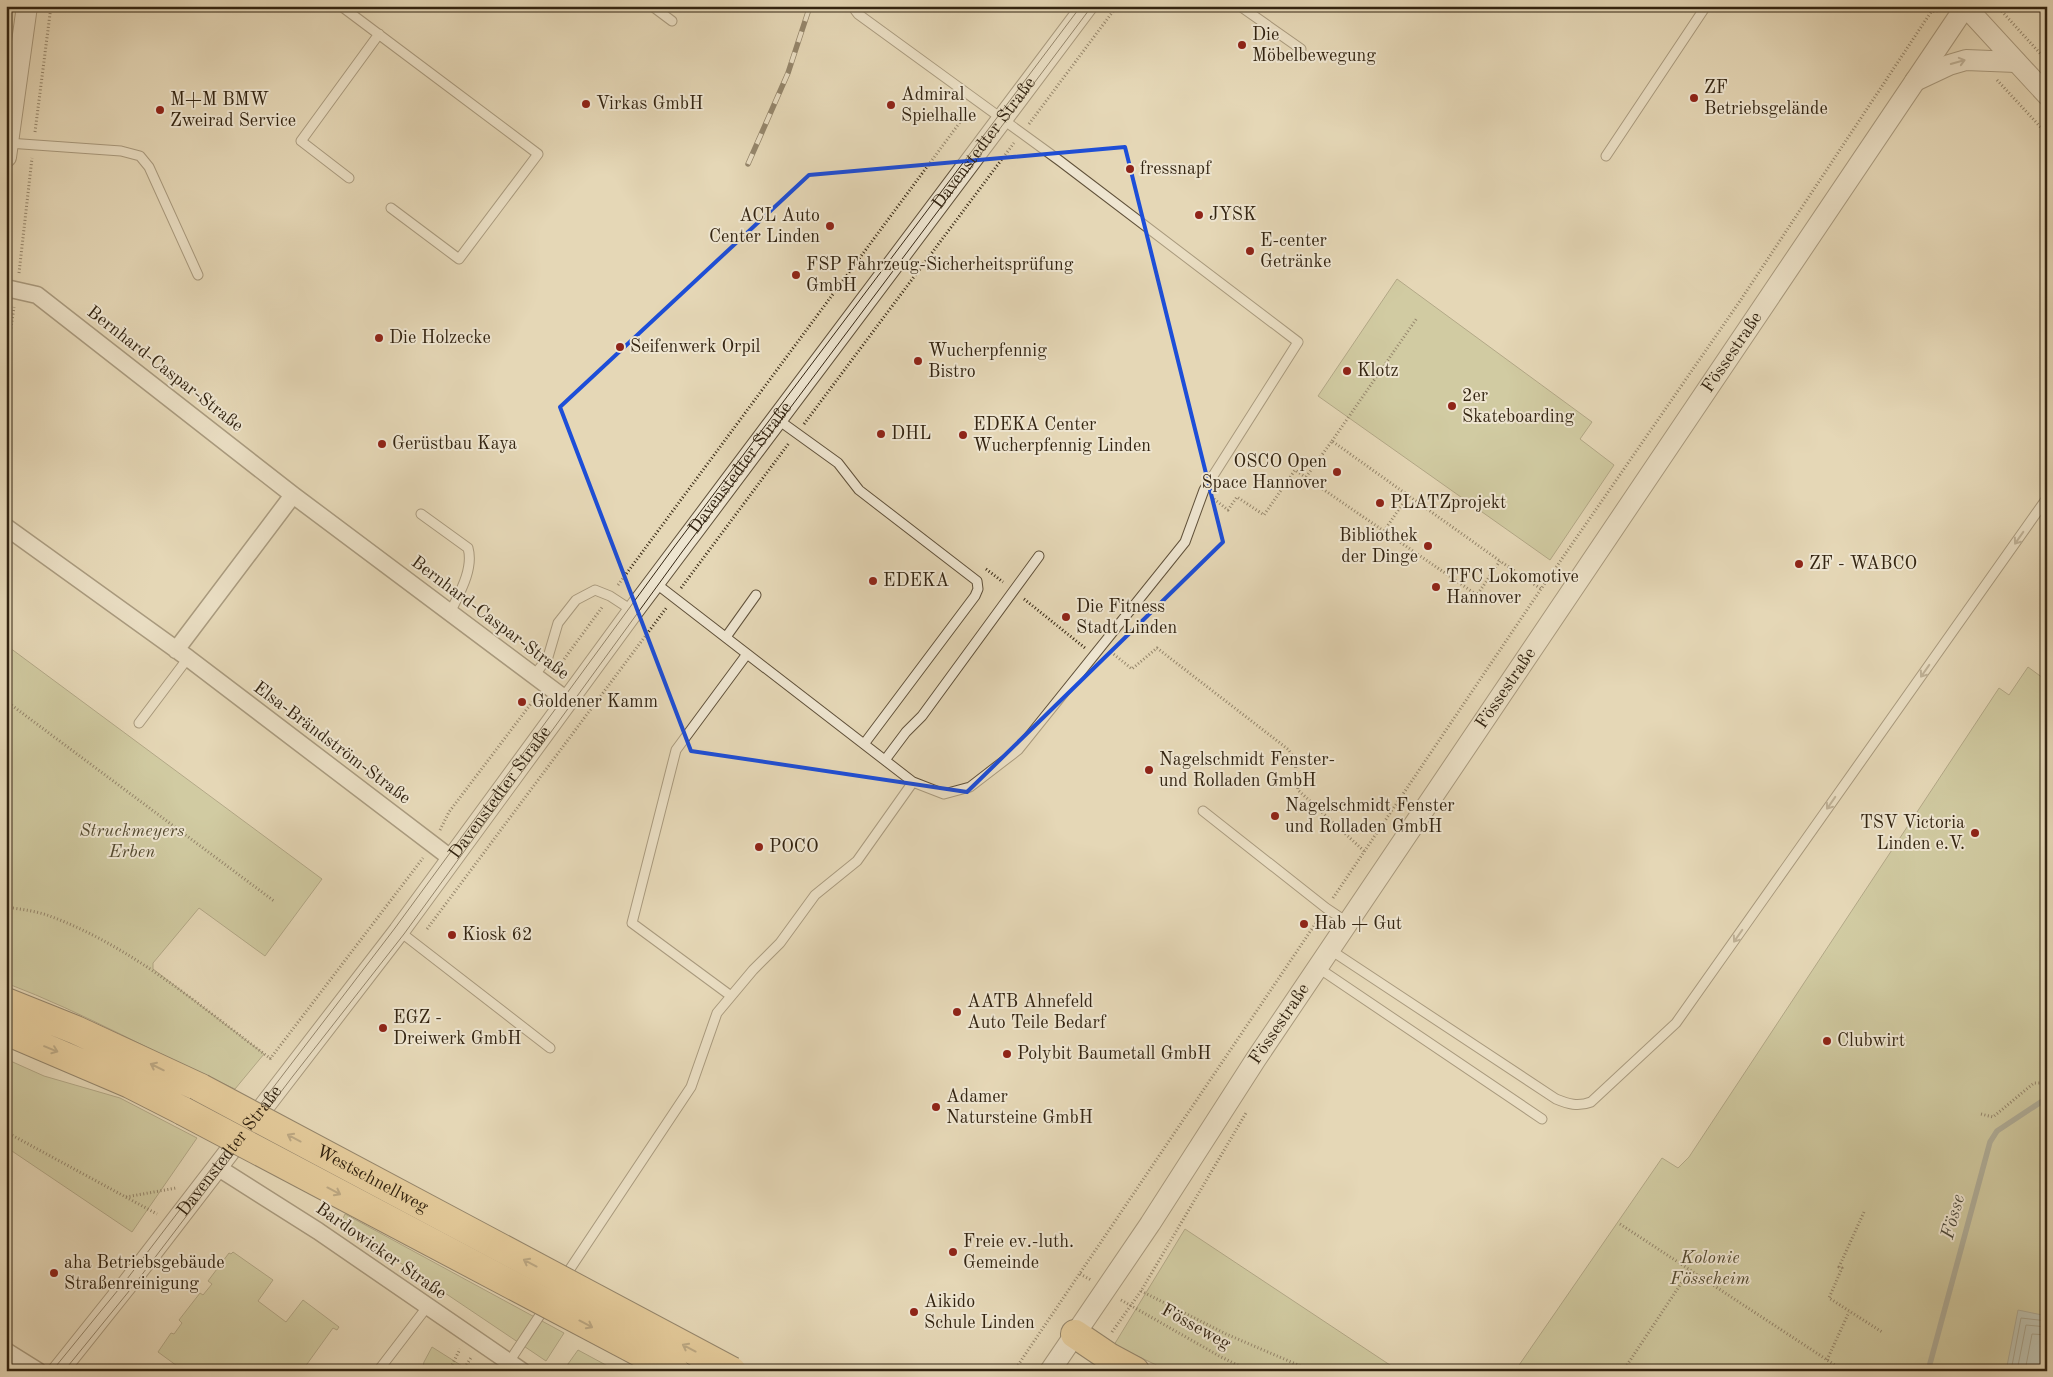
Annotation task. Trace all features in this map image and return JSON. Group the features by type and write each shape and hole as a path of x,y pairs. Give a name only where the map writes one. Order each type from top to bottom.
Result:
{"highway":[{"name":"Westschnellweg","path":"6,1002 76,1030 201,1088 732,1371"},
{"name":"Westschnellweg","path":"6,1031 130,1084 183,1110 675,1371"},
{"path":"1075,1334 1135,1371"}],"street":[{"path":"7,150 27,6"},
{"name":"Davenstedter Straße","path":"58,1371 174,1224 399,931 654,582 1086,6"},
{"path":"1965,6 2047,95"},
{"name":"Fössestraße","path":"1050,1371 1150,1224 1256,1058 1347,922 1965,6"},
{"path":"1914,82 1949,65 1966,60 2016,62"},
{"name":"Bernhard-Caspar-Straße","path":"12,288 37,295 293,495 568,701"},
{"path":"182,654 293,495"},
{"name":"Elsa-Brändström-Straße","path":"6,527 182,654 452,859"},
{"name":"Bardowicker Straße","path":"217,1167 318,1231 467,1335 515,1366"},
{"path":"6,1351 38,1371"}],"lane":[{"path":"341,6 538,154 459,259 391,208"},
{"path":"652,6 672,21"},
{"path":"654,582 913,782 944,794 970,787 1018,750 1185,542 1204,490 1298,342 858,14 852,6"},
{"path":"1240,6 1301,49"},
{"path":"1606,156 1706,6"},
{"path":"350,178 300,141 379,34"},
{"path":"7,150 34,145 121,151 140,156 149,167 198,275"},
{"path":"777,419 838,463 859,490 977,581 978,589 975,596 864,744"},
{"path":"1329,949 1556,1098 1570,1104 1583,1105 1591,1102 1676,1023 2047,498"},
{"path":"421,514 468,548 470,556 461,590 450,613"},
{"path":"885,760 906,732 922,716 1039,556"},
{"path":"540,680 558,623 576,600 595,590 610,596 632,612"},
{"path":"726,637 756,595"},
{"path":"139,723 182,654"},
{"path":"731,996 632,923 676,750 698,724 747,654"},
{"path":"515,1366 556,1291 691,1087 717,1013 780,943 815,895 857,861 913,782"},
{"path":"1204,810 1326,908 1347,922"},
{"path":"399,931 550,1048"},
{"path":"1317,967 1542,1119"},
{"path":"378,1371 427,1306"}],"path":[{"path":"6,363 12,288 34,145 51,6"},
{"path":"416,943 1117,6"},
{"path":"1014,1371 1541,589 1740,301 1931,12 1926,6"},
{"path":"1997,6 2047,60"},
{"path":"1990,78 1997,80 2047,134"},
{"path":"270,1059 432,844 450,812 540,680 610,596 976,101"},
{"path":"1306,477 1417,318"},
{"path":"1332,441 1541,589"},
{"path":"1228,510 1237,497 1264,515 1295,470 1477,595 1500,561"},
{"path":"1384,531 1408,496"},
{"path":"1102,645 1132,668 1157,648 1289,750 1294,761 1298,790 1364,851"},
{"path":"6,701 274,900"},
{"path":"6,907 46,915 88,932 153,969 289,1073"},
{"path":"1981,1114 1993,1117 2034,1083 2041,1082 2047,1085"},
{"path":"1100,1351 1141,1291 1248,1110"},
{"path":"6,1132 174,1224"},
{"path":"125,1197 205,1183"},
{"path":"1864,1212 1839,1267 1842,1268 1829,1298 1882,1332"},
{"path":"1620,1224 1844,1371"},
{"path":"1623,1371 1690,1270"},
{"path":"1141,1291 1226,1334 1312,1371"},
{"name":"Fösseweg","path":"1130,1306 1250,1371"},
{"path":"1827,1360 1849,1312"},
{"path":"449,1371 467,1335"}],"highlighted area":[{"path":"1125,147 1223,542 967,792 691,751 560,407 809,175"}],"green space":[{"name":"2er Skateboarding","path":"1397,279 1592,422 1580,439 1614,465 1550,560 1318,396"},
{"name":"Struckmeyers Erben","path":"6,645 322,879 265,956 199,908 153,963 153,969 264,1054 235,1089 64,1007 6,983"},
{"name":"Kolonie Fösseheim","path":"2028,667 2047,681 2047,1371 1515,1371 1662,1158 1678,1168 1689,1157 1999,688 2009,695"},
{"path":"6,1059 44,1076 120,1098 197,1138 132,1232 6,1147"},
{"path":"345,1214 564,1333 546,1361 341,1223"},
{"path":"1185,1229 1399,1371 1169,1371 1114,1345"},
{"path":"233,1252 273,1280 258,1301 286,1322 303,1300 339,1327 337,1330 333,1328 302,1371 184,1371 158,1352 171,1333 174,1334 182,1323 179,1320 200,1293 203,1295 212,1284 208,1281 229,1253"},
{"path":"432,1347 470,1371 422,1371 424,1362"},
{"path":"578,1350 617,1371 567,1371 568,1364"}],"water":[{"path":"2018,1310 2047,1316 2047,1371 2006,1371"}],"waterway":[{"name":"Fösse","path":"1928,1371 1990,1142 1997,1131 2047,1098"}],"tram line":[{"path":"52,1371 127,1279 395,928 674,547 1081,6"},
{"path":"64,1371 134,1285 404,934 682,552 1092,6"}],"railway":[{"path":"748,164 788,73 810,6"}],"place":[{"name":"Die Möbelbewegung","path":"1242,45"},
{"name":"ZF Betriebsgelände","path":"1694,98"},
{"name":"Virkas GmbH","path":"586,104"},
{"name":"Admiral Spielhalle","path":"891,105"},
{"name":"M+M BMW Zweirad Service","path":"160,110"},
{"name":"fressnapf","path":"1130,169"},
{"name":"JYSK","path":"1199,215"},
{"name":"ACL Auto Center Linden","path":"830,226"},
{"name":"E-center Getränke","path":"1250,251"},
{"name":"FSP Fahrzeug-Sicherheitsprüfung GmbH","path":"796,275"},
{"name":"Die Holzecke","path":"379,338"},
{"name":"Seifenwerk Orpil","path":"620,347"},
{"name":"Wucherpfennig Bistro","path":"918,361"},
{"name":"Klotz","path":"1347,371"},
{"name":"2er Skateboarding","path":"1452,406"},
{"name":"DHL","path":"881,434"},
{"name":"EDEKA Center Wucherpfennig Linden","path":"963,435"},
{"name":"Gerüstbau Kaya","path":"382,444"},
{"name":"OSCO Open Space Hannover","path":"1337,472"},
{"name":"PLATZprojekt","path":"1380,503"},
{"name":"Bibliothek der Dinge","path":"1428,546"},
{"name":"ZF - WABCO","path":"1799,564"},
{"name":"EDEKA","path":"873,581"},
{"name":"TFC Lokomotive Hannover","path":"1436,587"},
{"name":"Die Fitness Stadt Linden","path":"1066,617"},
{"name":"Goldener Kamm","path":"522,702"},
{"name":"Nagelschmidt Fenster- und Rolladen GmbH","path":"1149,770"},
{"name":"Nagelschmidt Fenster und Rolladen GmbH","path":"1275,816"},
{"name":"TSV Victoria Linden e.V.","path":"1975,833"},
{"name":"POCO","path":"759,847"},
{"name":"Hab + Gut","path":"1304,924"},
{"name":"Kiosk 62","path":"452,935"},
{"name":"AATB Ahnefeld Auto Teile Bedarf","path":"957,1012"},
{"name":"EGZ - Dreiwerk GmbH","path":"383,1028"},
{"name":"Clubwirt","path":"1827,1041"},
{"name":"Polybit Baumetall GmbH","path":"1007,1054"},
{"name":"Adamer Natursteine GmbH","path":"936,1107"},
{"name":"Freie ev.-luth. Gemeinde","path":"953,1252"},
{"name":"aha Betriebsgebäude Straßenreinigung","path":"54,1273"},
{"name":"Aikido Schule Linden","path":"914,1312"}]}
